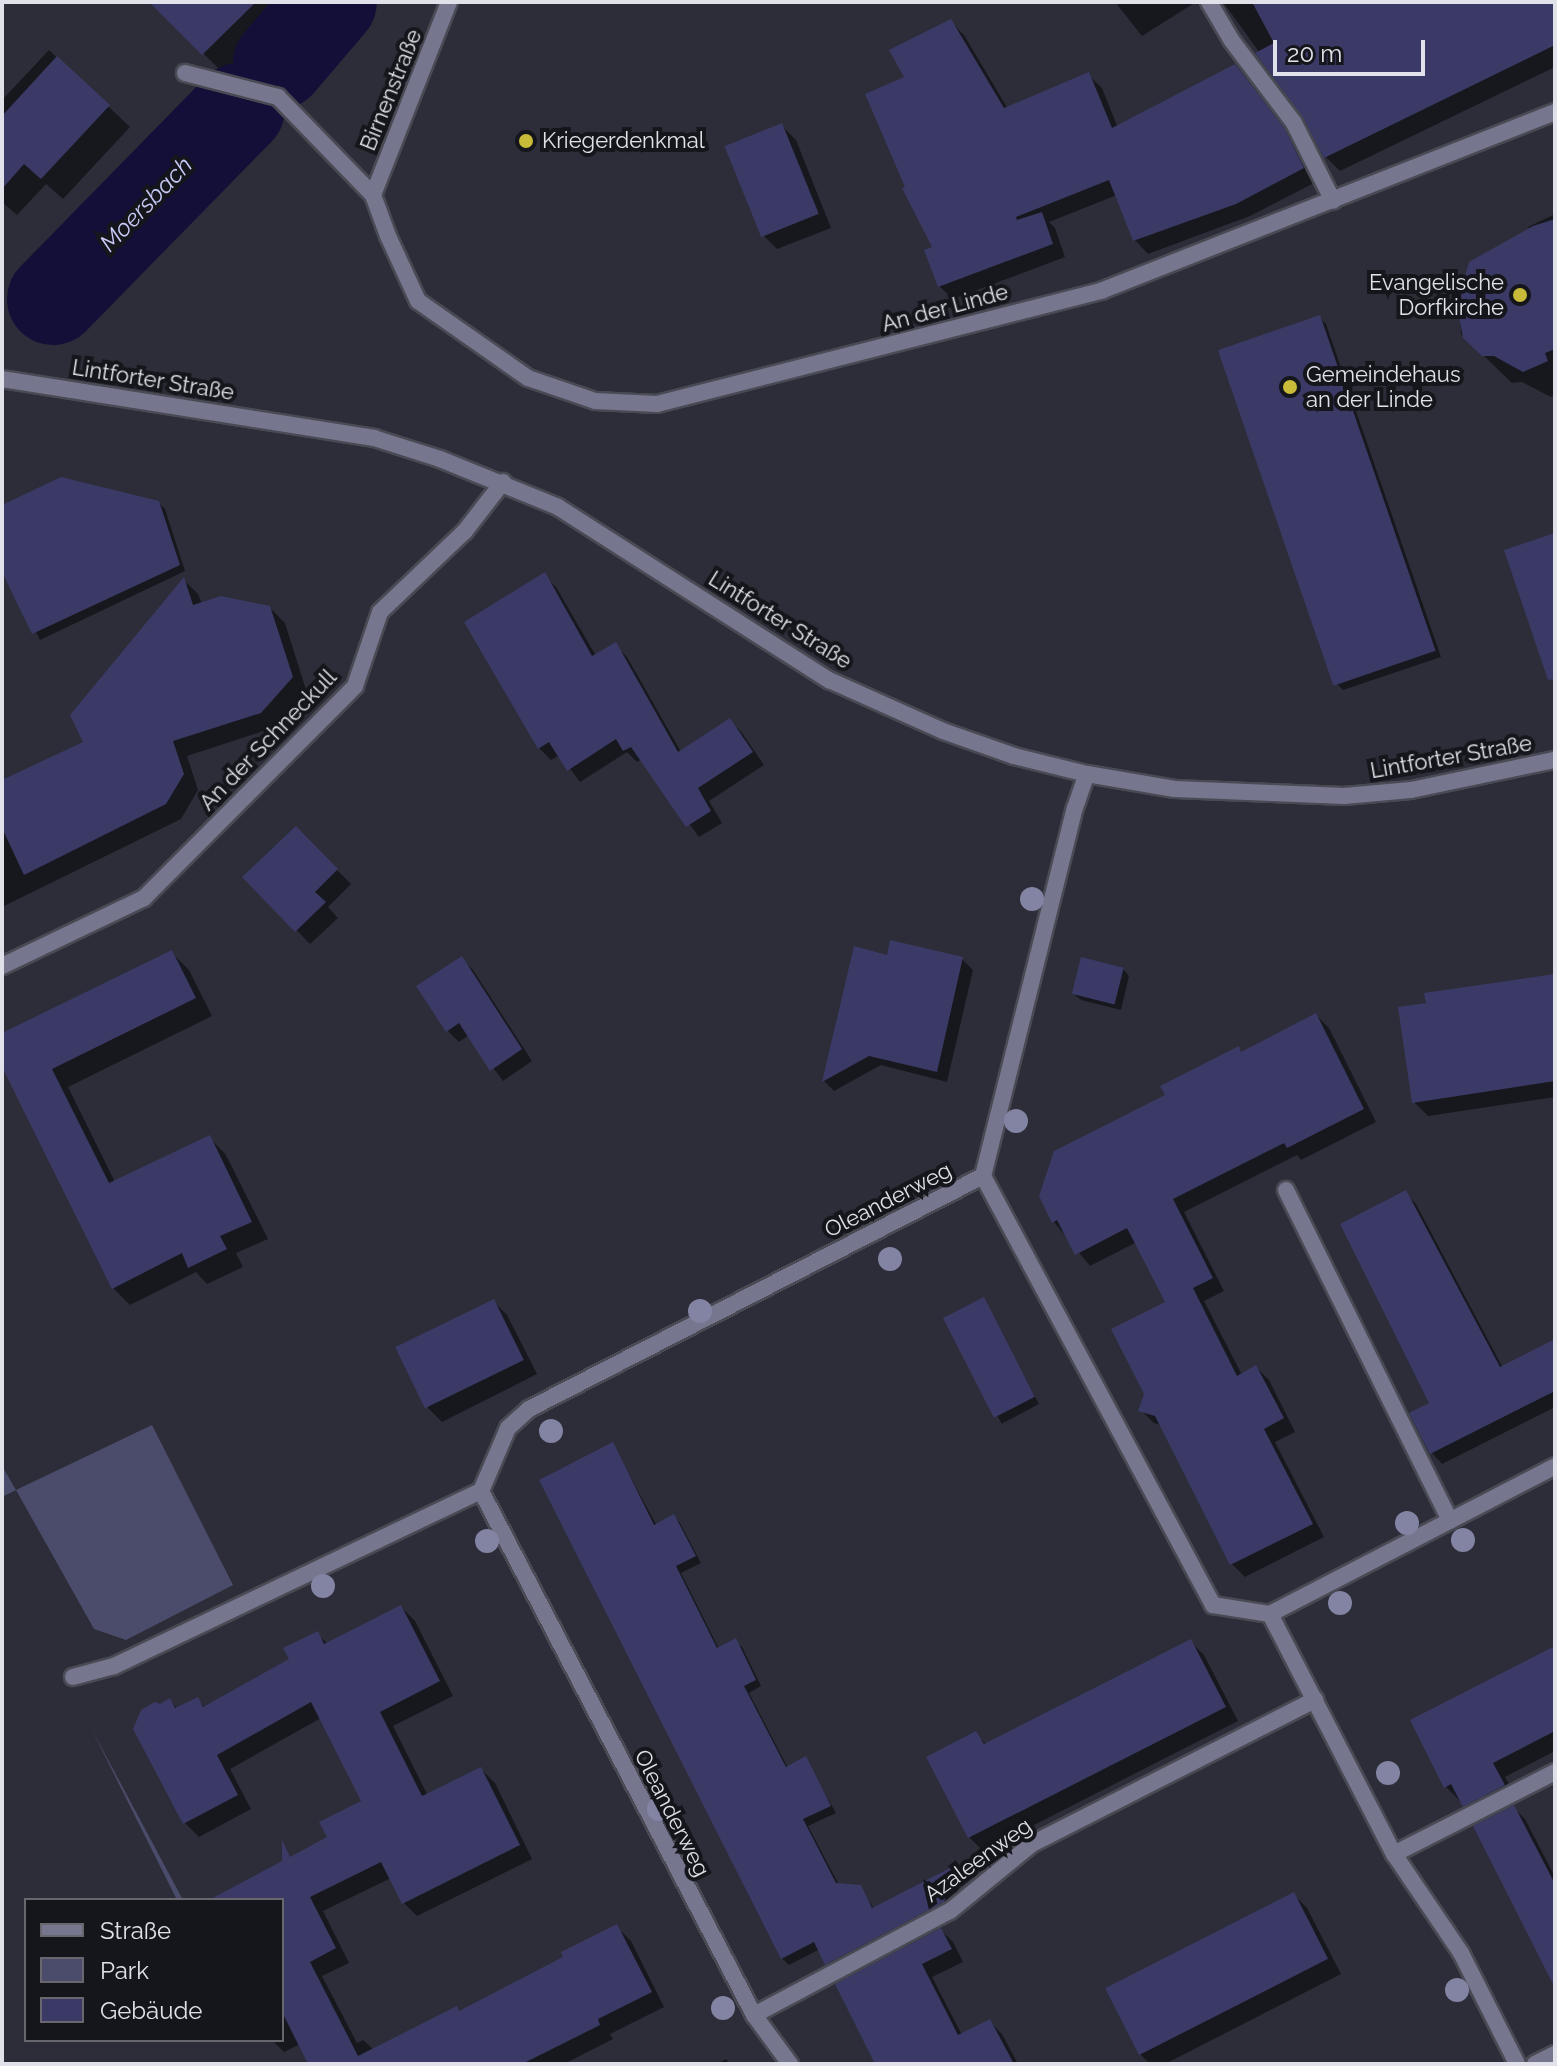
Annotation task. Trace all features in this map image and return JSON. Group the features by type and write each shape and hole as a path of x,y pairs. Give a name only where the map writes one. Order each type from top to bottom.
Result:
{"street":[{"name":"Birnenstraße","path":"373,195 449,2"},
{"path":"1209,2 1232,41 1294,123 1333,201"},
{"name":"Birnenstraße","path":"185,73 278,97 373,195 388,236"},
{"name":"An der Linde","path":"388,236 418,301 528,378 595,401 657,404 1103,290 1555,112"},
{"name":"Lintforter Straße","path":"2,379 374,438 503,482 558,507 829,680 943,731 1014,756 1087,774 1175,789 1344,796 1411,790 1555,760"},
{"name":"An der Schneckull","path":"2,966 144,898 355,686 380,612 465,531 503,482"},
{"name":"Oleanderweg","path":"790,2064 754,2015 481,1491 508,1428 529,1409 983,1176 1075,808 1087,774"},
{"path":"983,1176 1213,1605 1270,1614 1555,1466"},
{"path":"1286,1190 1450,1520"},
{"path":"73,1677 114,1666 481,1491"},
{"path":"1270,1614 1394,1854 1461,1953 1517,2064"},
{"name":"Azaleenweg","path":"754,2015 950,1911 1032,1844 1315,1700"},
{"path":"1394,1854 1555,1772"},
{"path":"1535,2064 1555,2054"}],"green space":[{"path":"152,1425 233,1585 126,1640 94,1629 16,1490"},
{"path":"2,1466 16,1490 2,1497"},
{"path":"91,1728 182,1898 176,1898"}],"building":[{"path":"149,2 256,2 202,55"},
{"path":"1252,2 1555,2 1555,45 1324,158 1303,117 1255,53 1274,43"},
{"path":"951,19 1004,108 1089,72 1112,128 1235,64 1285,129 1304,168 1236,204 1133,241 1109,180 1016,217 1017,220 1042,212 1053,244 938,287 924,250 932,247 902,188 905,187 865,94 904,77 889,50"},
{"path":"57,56 110,105 41,179 24,164 2,189 2,116"},
{"path":"782,123 819,214 761,237 725,146"},
{"name":"Evangelische Dorfkirche","path":"1555,219 1555,349 1545,353 1548,361 1523,372 1494,356 1482,356 1463,338 1457,305 1469,262 1533,226"},
{"path":"1320,315 1436,651 1333,686 1218,350"},
{"path":"61,477 159,501 180,565 32,634 2,572 2,505"},
{"path":"1555,533 1555,679 1548,680 1504,550"},
{"path":"545,572 592,656 616,642 678,752 730,718 753,752 698,788 711,811 686,827 631,747 623,751 616,739 567,771 549,742 538,749 464,622"},
{"path":"184,577 193,605 221,596 270,606 293,677 261,713 173,741 184,774 166,804 24,875 2,828 2,780 83,742 70,715"},
{"path":"296,826 338,869 315,892 326,902 295,932 242,877"},
{"path":"890,940 963,957 937,1072 869,1056 822,1082 854,946 887,955"},
{"path":"172,950 196,998 52,1069 109,1183 210,1135 252,1222 220,1236 227,1249 188,1268 182,1253 112,1289 2,1067 2,1033"},
{"path":"462,956 522,1049 490,1071 459,1023 446,1032 416,986"},
{"path":"1081,957 1124,968 1114,1005 1072,994"},
{"path":"1555,974 1555,1081 1412,1103 1398,1007 1426,1003 1424,993"},
{"path":"1316,1013 1364,1109 1287,1148 1284,1143 1173,1199 1213,1278 1193,1288 1237,1376 1256,1365 1284,1418 1264,1429 1313,1524 1230,1565 1155,1416 1138,1411 1144,1394 1111,1329 1165,1302 1127,1228 1075,1255 1057,1220 1052,1223 1039,1196 1054,1151 1165,1095 1160,1086 1239,1046 1241,1052"},
{"path":"1406,1190 1500,1367 1555,1339 1555,1391 1430,1454 1409,1413 1429,1403 1340,1224"},
{"path":"984,1297 1035,1397 994,1418 943,1318"},
{"path":"494,1299 524,1360 425,1408 395,1347"},
{"path":"613,1442 654,1525 674,1514 696,1556 676,1566 717,1648 736,1638 756,1680 744,1686 786,1767 806,1756 831,1806 803,1819 836,1883 861,1885 872,1908 958,1864 944,1902 825,1965 814,1942 781,1959 539,1480"},
{"path":"401,1605 440,1681 380,1712 422,1796 481,1767 520,1845 402,1904 381,1862 310,1897 336,1948 310,1962 358,2056 457,2006 459,2011 563,1957 561,1952 617,1924 652,1992 598,2019 600,2025 522,2064 308,2064 284,2016 284,1898 213,1898 282,1861 282,1840 290,1857 327,1837 319,1822 361,1801 311,1702 217,1755 238,1795 183,1824 133,1729 141,1710 155,1702 160,1704 170,1698 175,1708 198,1697 203,1707 289,1659 283,1648 318,1631 324,1644"},
{"path":"1191,1639 1226,1707 968,1838 926,1757 976,1731 984,1744"},
{"path":"1555,1646 1555,1731 1493,1763 1505,1785 1463,1807 1451,1784 1444,1788 1410,1720"},
{"path":"1514,1805 1555,1884 1555,1988 1473,1826"},
{"path":"1294,1892 1328,1959 1139,2055 1105,1988"},
{"path":"941,1928 952,1949 922,1964 958,2035 990,2019 1014,2064 875,2064 835,1984"}],"waterway":[{"name":"Moersbach","path":"279,63 331,2"},
{"name":"Moersbach","path":"53,299 239,109"}],"place":[{"name":"Kriegerdenkmal","path":"526,141"},
{"name":"Evangelische Dorfkirche","path":"1520,295"},
{"name":"Gemeindehaus an der Linde","path":"1290,387"}]}
